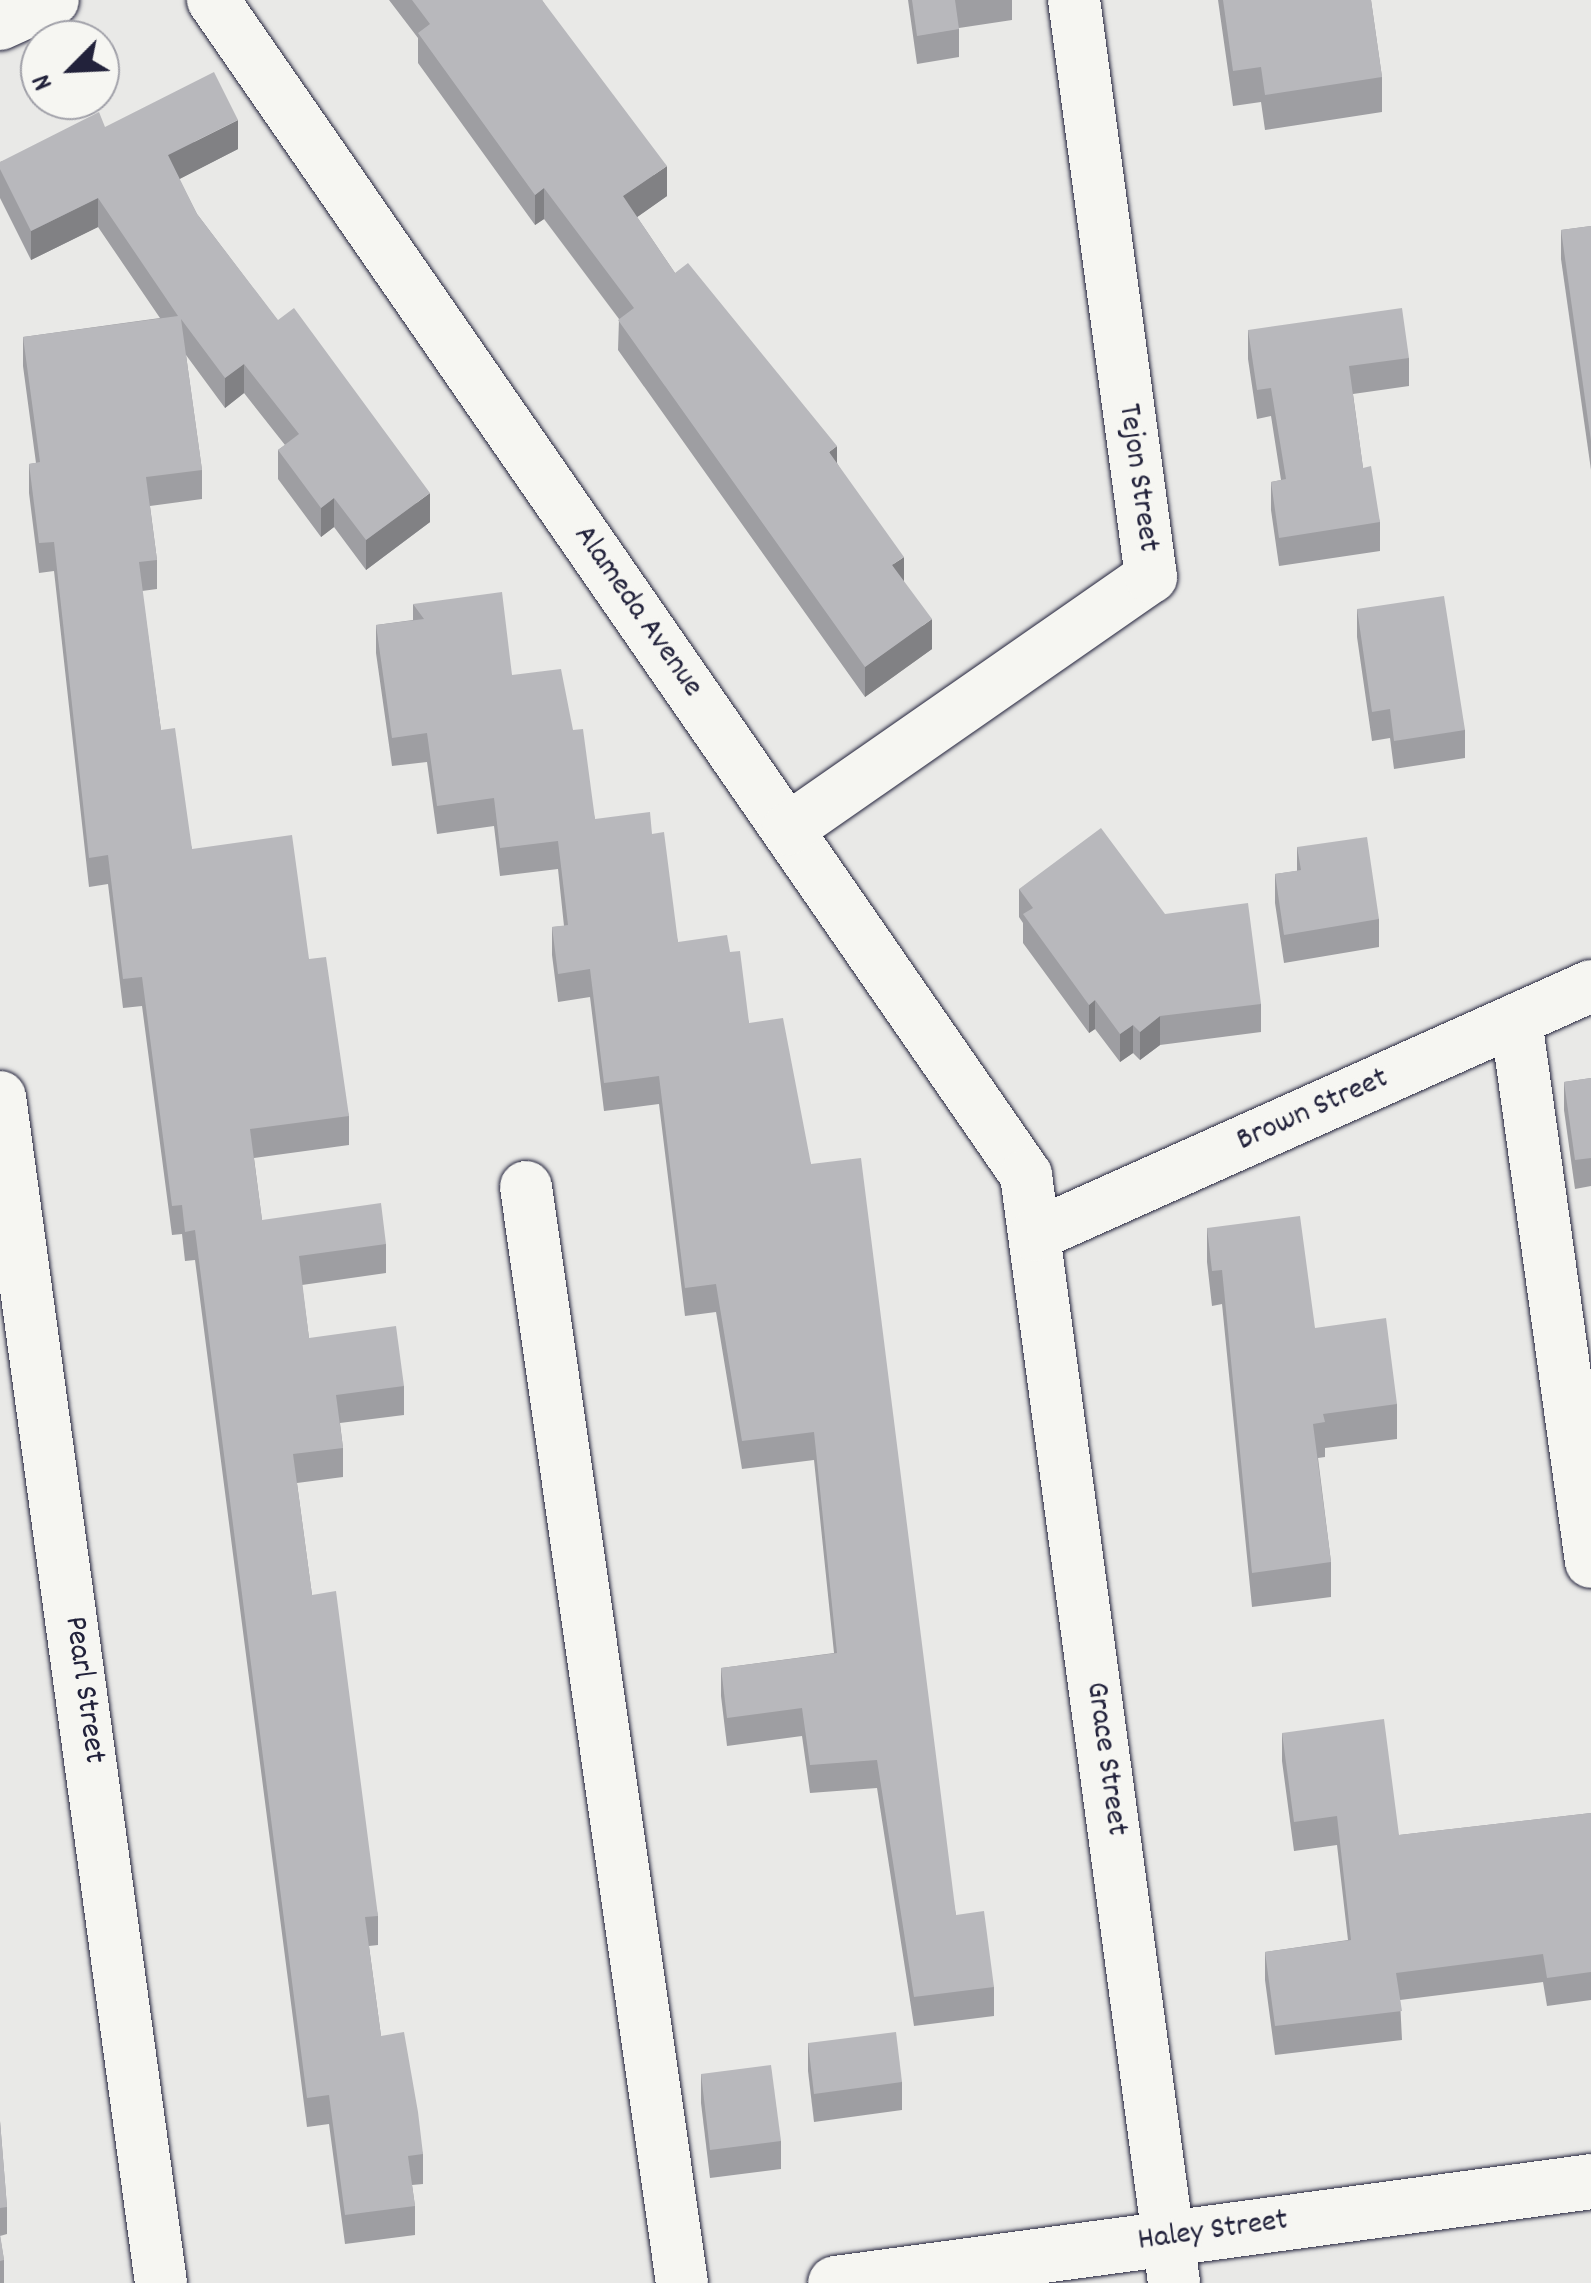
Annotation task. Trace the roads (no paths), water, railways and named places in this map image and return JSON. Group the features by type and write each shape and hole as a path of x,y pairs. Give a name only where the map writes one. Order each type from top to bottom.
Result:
{"main road":[{"name":"Haley Street","path":"834,2283 1171,2261 1591,2182"}],"street":[{"path":"0,24 53,0"},
{"name":"Alameda Avenue","path":"213,0 1026,1175 1036,1236"},
{"name":"Tejon Street","path":"788,829 1150,577 1074,0"},
{"name":"Brown Street","path":"1036,1236 1591,986"},
{"path":"1516,1020 1591,1562"},
{"name":"Pearl Street","path":"0,1097 162,2283"},
{"path":"526,1187 682,2283"},
{"name":"Grace Street","path":"1036,1236 1171,2261"}]}
